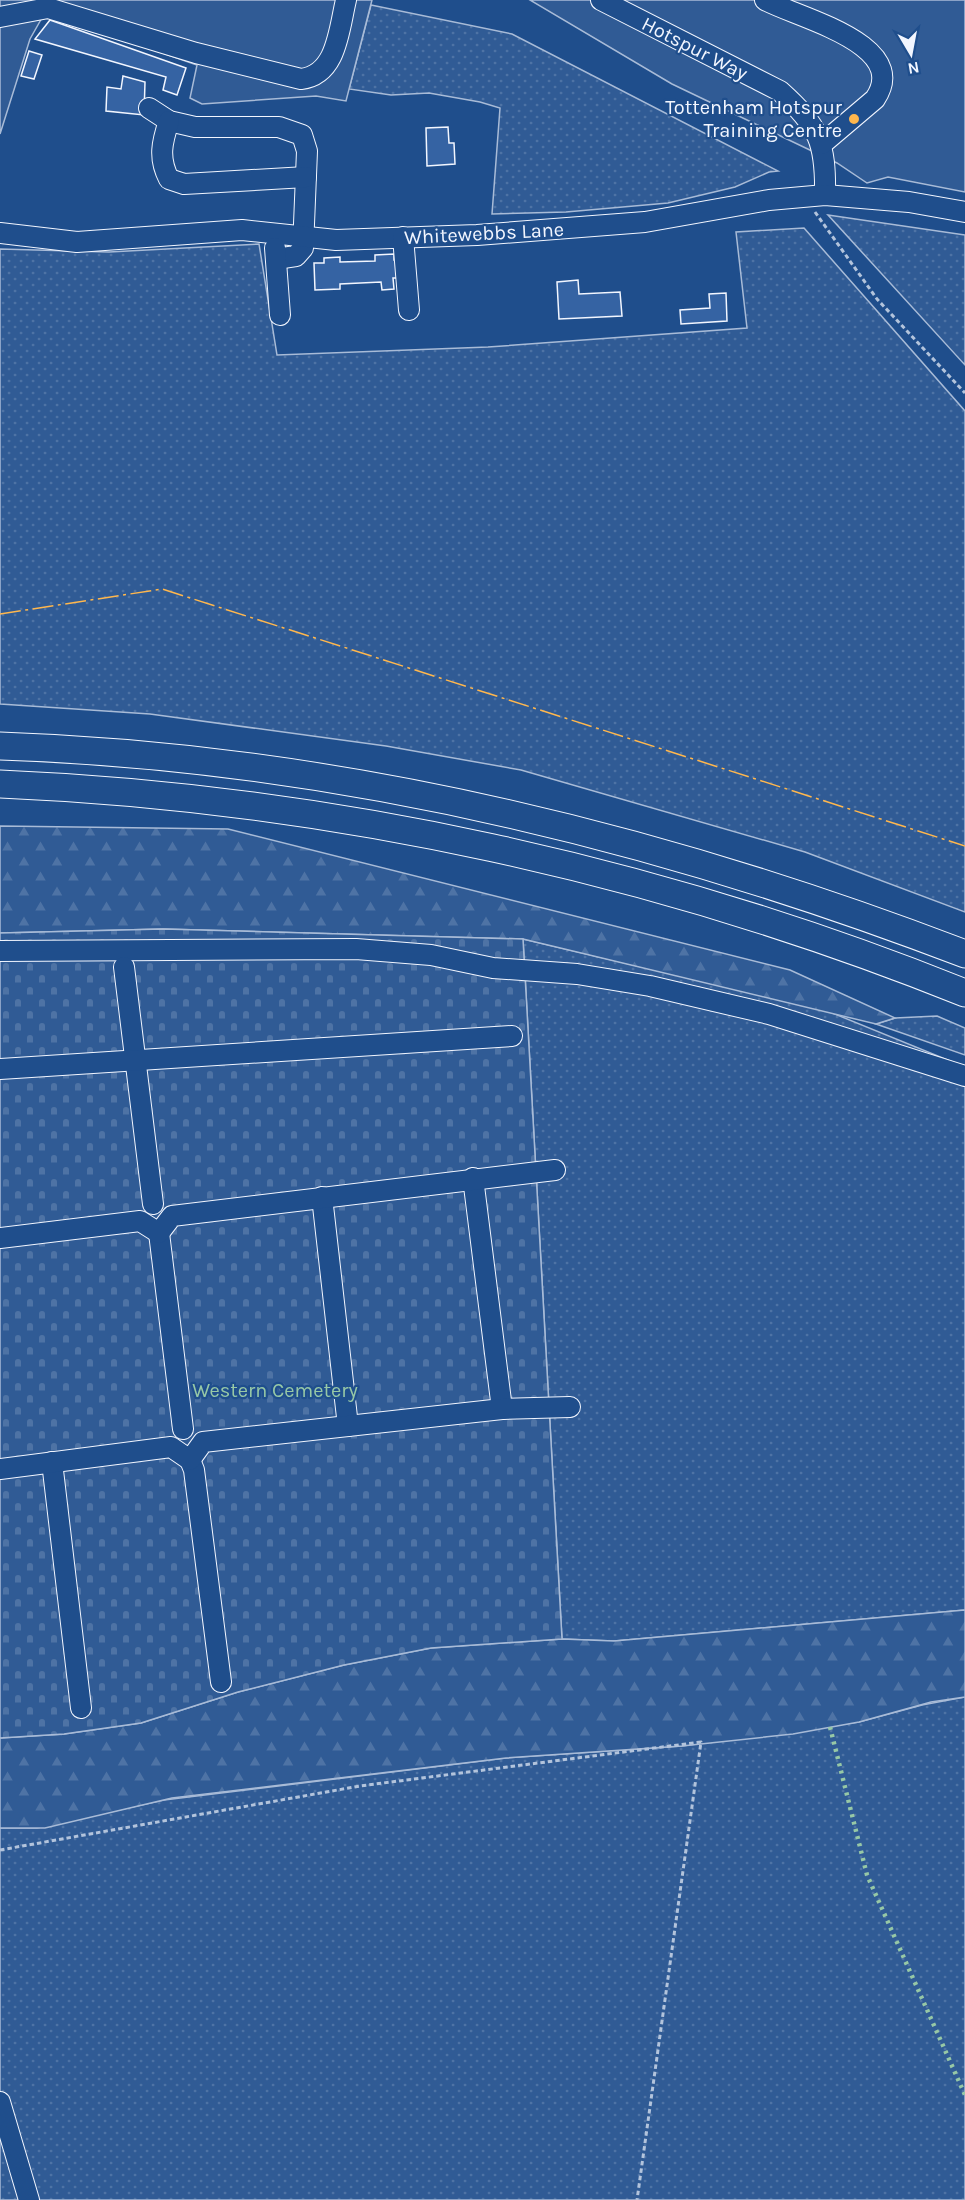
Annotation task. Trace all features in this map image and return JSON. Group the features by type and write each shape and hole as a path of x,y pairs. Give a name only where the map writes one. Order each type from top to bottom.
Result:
{"highway":[{"path":"0,746 213,764 346,782 478,807 610,838 739,874 965,954"},
{"path":"0,784 79,788 213,801 347,820 478,844 611,876 741,912 965,993"}],"street":[{"path":"0,17 48,8 196,52 301,79 312,78 330,62 346,0"},
{"name":"Hotspur Way","path":"601,0 627,6 780,91 798,108 822,144 826,168 825,195"},
{"path":"765,0 859,42 874,54 880,65 881,90 875,99 822,144"},
{"path":"149,108 169,121 195,127 279,127 302,135 307,151 303,248 296,256 276,259"},
{"path":"169,121 162,145 162,166 169,178 184,184 306,177"},
{"name":"Whitewebbs Lane","path":"0,233 77,242 242,230 336,240 528,232 645,222 803,196 825,195 909,202 965,212"},
{"path":"274,233 280,315"},
{"path":"403,237 409,310"},
{"path":"0,951 344,949 430,955 493,968 577,974 650,986 769,1014 965,1076"},
{"path":"124,967 153,1203 140,1221"},
{"path":"0,1069 512,1036"},
{"path":"153,1203 172,1216 473,1178 555,1170"},
{"path":"473,1178 502,1409"},
{"path":"322,1197 348,1426"},
{"path":"171,1447 183,1429 159,1233 172,1216"},
{"path":"0,1238 140,1221 159,1233"},
{"path":"183,1429 203,1442 502,1409 570,1407"},
{"path":"190,1460 203,1442"},
{"path":"0,1469 171,1447 190,1460 194,1470 221,1682"},
{"path":"52,1462 81,1708"},
{"path":"0,2102 28,2200"}],"path":[{"path":"803,196 877,299 965,393"},
{"path":"0,1850 360,1786 701,1742 637,2200"}],"green space":[{"path":"371,5 512,34 778,171 769,172 735,187 668,203 566,212 492,214 500,108 429,93 391,95 349,89"},
{"path":"828,215 965,235 965,365"},
{"path":"804,228 965,411 965,912 805,852 521,770 386,746 150,714 0,704 0,249 109,252 259,244 277,355 488,347 747,328 736,232"},
{"path":"0,826 228,829 790,970 895,1018 876,1024 523,939 163,929 0,933"},
{"name":"Western Cemetery","path":"163,929 523,939 562,1639 431,1648 344,1665 238,1692 141,1723 64,1734 0,1738 0,933"},
{"path":"523,939 825,1010 965,1067 965,1610 614,1641 562,1639"},
{"path":"937,1016 965,1028 965,1055 876,1024 895,1018"},
{"path":"965,1610 965,1697 931,1702 859,1722 793,1734 682,1746 506,1758 172,1798 45,1828 0,1828 0,1738 64,1734 141,1723 238,1692 344,1665 431,1648 562,1639 614,1641"},
{"path":"965,1697 965,2200 0,2200 0,1828 37,1828 164,1800 506,1758 682,1746 859,1722 922,1705"}],"shaded area":[{"path":"0,0 372,0 346,101 316,96 202,104 190,98 197,65 73,22 43,16 30,39 0,134"},
{"name":"Tottenham Hotspur Training Centre","path":"530,0 965,0 965,192 888,177 867,183 837,163 672,84"}],"building":[{"path":"50,20 186,68 177,95 163,90 166,77 35,39"},
{"path":"29,51 42,55 34,79 21,76"},
{"path":"123,76 145,82 144,115 106,111 107,87 121,89"},
{"path":"448,127 449,143 454,143 455,164 427,166 426,128"},
{"path":"394,254 394,260 403,260 404,278 393,278 394,289 382,290 381,282 340,284 340,289 315,290 314,263 324,263 324,258 340,257 340,262 375,261 375,255"},
{"path":"578,280 579,294 620,292 622,316 559,319 557,282"},
{"path":"726,293 727,321 681,324 680,310 710,308 709,294"}],"hedge":[{"path":"830,1727 867,1875 965,2095"}],"power":[{"path":"0,614 162,589 965,846"}],"place":[{"name":"Tottenham Hotspur Training Centre","path":"854,119"}]}
